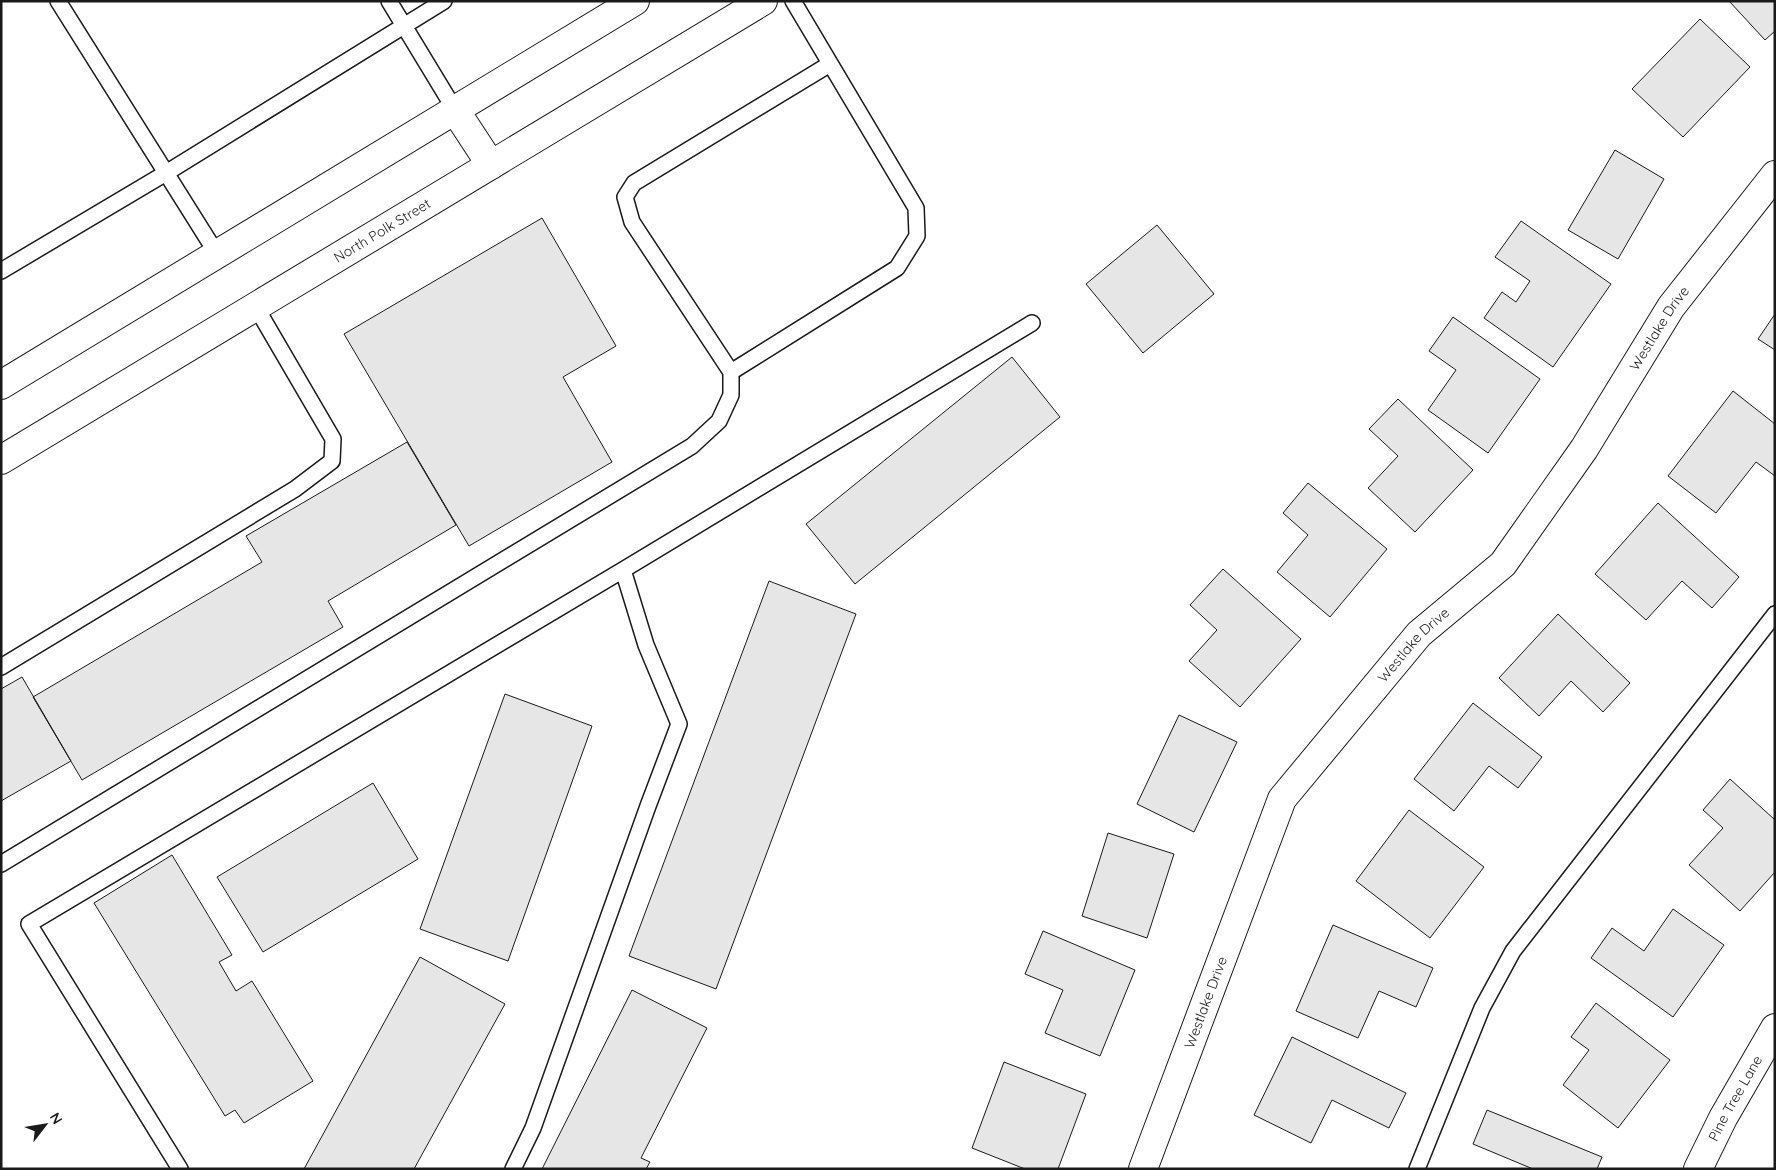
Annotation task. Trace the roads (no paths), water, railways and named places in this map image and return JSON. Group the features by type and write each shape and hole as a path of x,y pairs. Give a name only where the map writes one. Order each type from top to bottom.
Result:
{"main road":[{"path":"1,385 635,1"},
{"name":"North Polk Street","path":"1,460 763,1"},
{"path":"456,110 491,165"},
{"name":"Westlake Drive","path":"1143,1169 1282,798 1419,634 1503,564 1584,449 1671,307 1775,175"},
{"name":"Pine Tree Lane","path":"1698,1169 1723,1118 1775,1028"}],"lane":[{"path":"58,1 217,254"},
{"path":"389,1 456,110"},
{"path":"1,271 166,173 444,1"},
{"path":"731,372 897,268 917,236 916,208 793,1"},
{"path":"1,864 692,446 719,421 731,395 731,372 632,222 625,197 634,183 830,64"},
{"path":"1,667 295,489 332,460 333,439 256,307"},
{"path":"180,1169 29,924 624,570 1032,323"},
{"path":"513,1169 533,1128 679,724 646,645 624,570"},
{"path":"1417,1169 1482,1008 1513,951 1775,614"}]}
